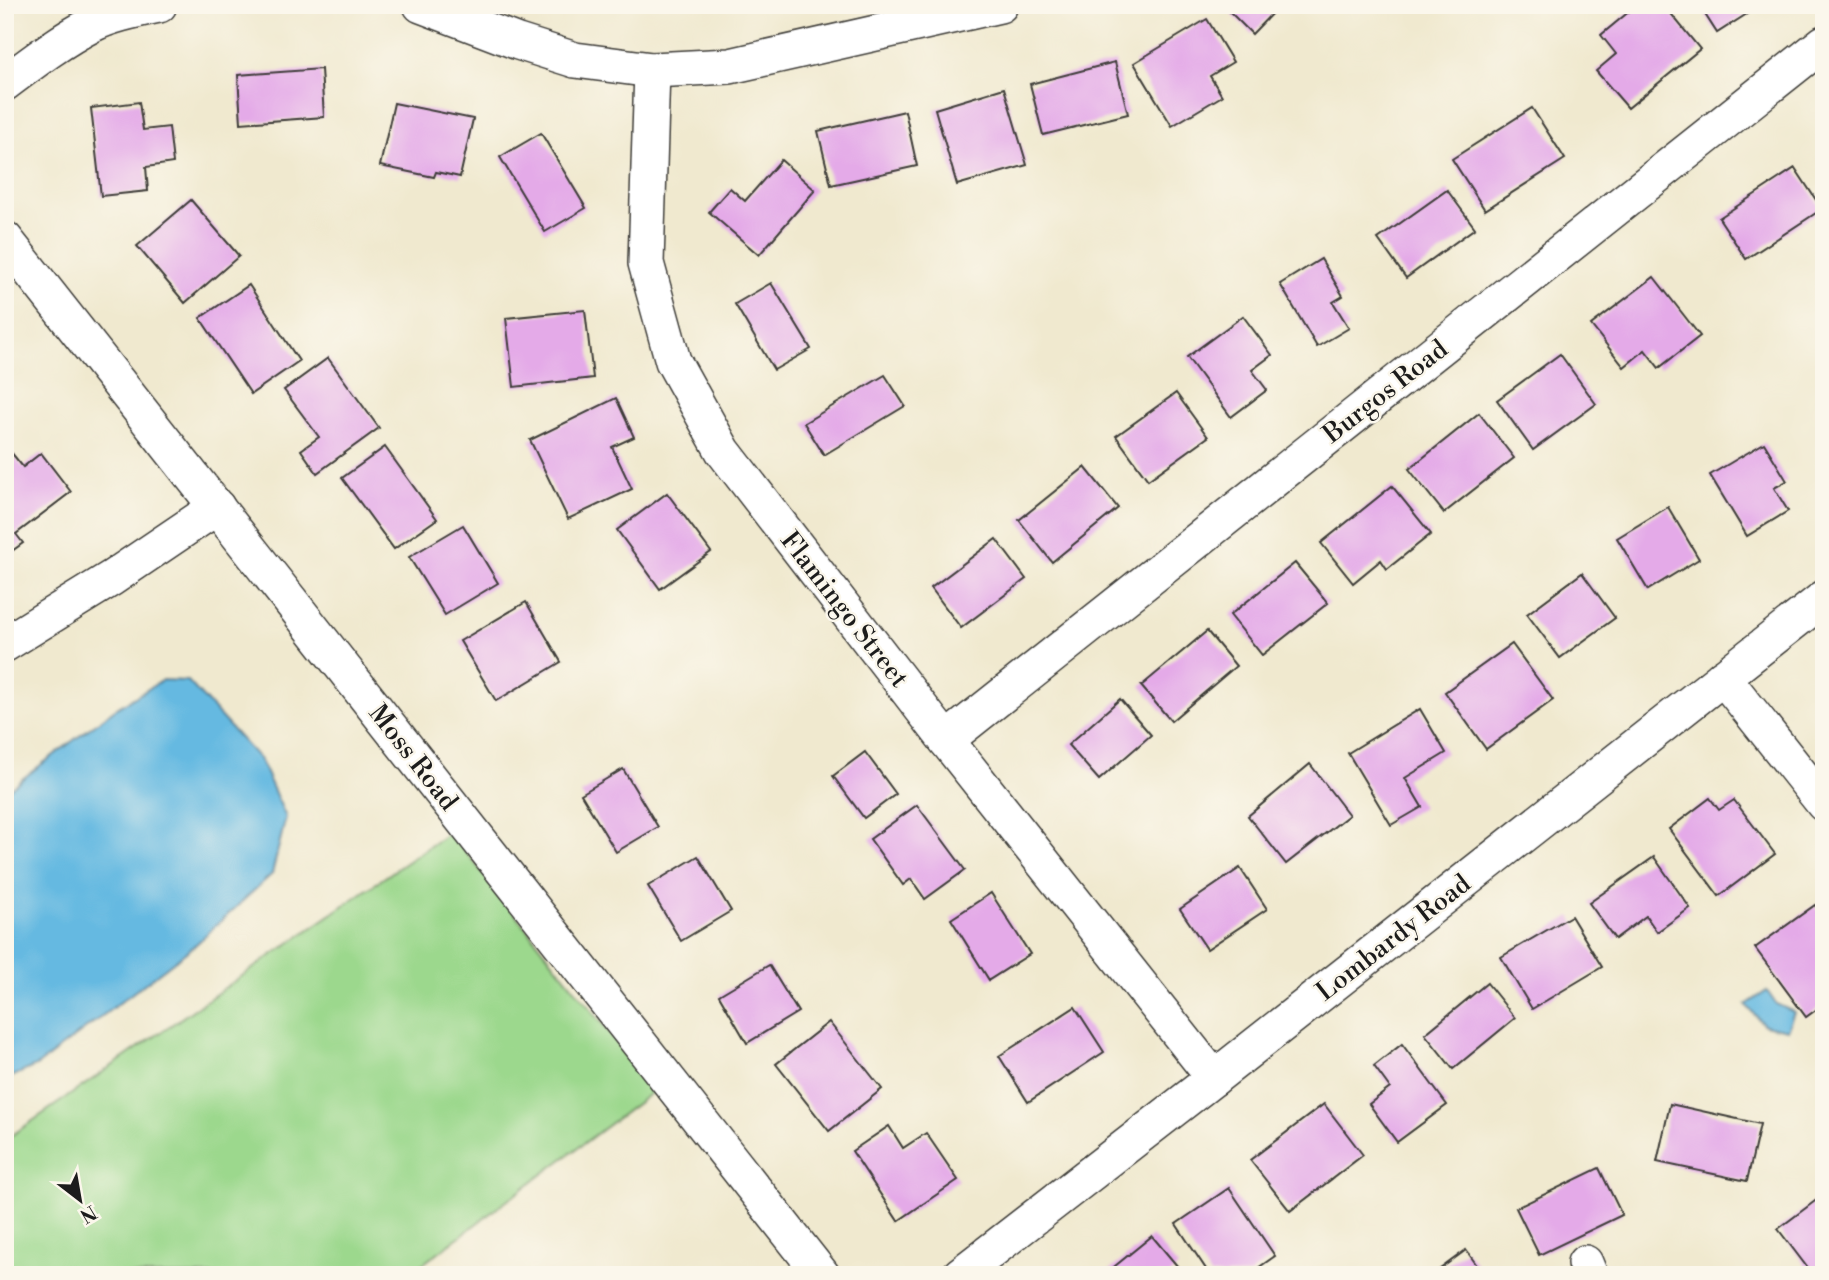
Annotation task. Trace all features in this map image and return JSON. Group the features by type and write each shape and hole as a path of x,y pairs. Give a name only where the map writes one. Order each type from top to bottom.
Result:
{"street":[{"path":"5,83 43,54 93,24 130,11 159,5"},
{"path":"421,5 517,42 575,60 652,70 730,66 1000,5"},
{"name":"Burgos Road","path":"946,740 1824,43"},
{"name":"Flamingo Street","path":"652,70 646,263 673,361 723,451 946,740 1214,1078"},
{"name":"Moss Road","path":"5,239 822,1275"},
{"path":"5,644 112,578 217,508"},
{"name":"Lombardy Road","path":"960,1275 1824,598"},
{"path":"1723,677 1824,804"}],"green space":[{"path":"450,832 655,1090 408,1275 5,1275 5,1140"}],"water":[{"path":"163,680 188,681 260,760 286,817 272,874 194,946 38,1065 5,1080 5,792 115,709"},
{"path":"1767,991 1776,1004 1794,1012 1787,1030 1764,1025 1746,1005"}],"building":[{"path":"1223,5 1280,5 1252,34"},
{"path":"1637,5 1664,5 1700,49 1628,108 1596,71 1616,54 1601,35"},
{"path":"1699,5 1746,5 1750,12 1717,33"},
{"path":"1207,19 1233,62 1210,76 1222,96 1172,126 1134,63"},
{"path":"1115,62 1128,114 1043,135 1030,84"},
{"path":"321,69 324,117 241,123 238,75"},
{"path":"1004,88 1027,165 957,185 935,109"},
{"path":"139,102 143,130 169,127 173,163 146,167 148,191 101,196 91,108"},
{"path":"394,103 473,119 460,177 436,172 434,177 380,166"},
{"path":"1532,108 1565,159 1485,210 1452,159"},
{"path":"905,111 917,166 831,185 818,131"},
{"path":"541,133 586,208 545,232 500,157"},
{"path":"781,160 815,190 759,255 709,212 730,188 745,201"},
{"path":"1795,168 1822,209 1746,259 1719,218"},
{"path":"1447,190 1475,228 1406,278 1378,239"},
{"path":"191,200 239,256 185,303 137,246"},
{"path":"1321,259 1343,296 1333,302 1349,328 1317,347 1280,284"},
{"path":"1654,277 1700,336 1659,368 1645,350 1624,367 1591,325"},
{"path":"771,283 811,349 774,370 735,304"},
{"path":"249,285 299,361 251,394 200,318"},
{"path":"585,310 593,378 514,387 506,318"},
{"path":"1243,316 1272,355 1252,370 1267,390 1231,417 1187,357"},
{"path":"1560,354 1596,404 1533,450 1497,400"},
{"path":"328,358 379,428 317,473 301,450 319,437 284,390"},
{"path":"885,375 905,406 824,455 804,423"},
{"path":"1176,393 1208,437 1148,480 1116,436"},
{"path":"616,398 634,437 612,447 632,489 568,519 530,440"},
{"path":"1479,413 1514,458 1444,513 1409,469"},
{"path":"1764,443 1787,481 1774,488 1788,511 1747,536 1710,475"},
{"path":"385,447 437,519 394,549 342,478"},
{"path":"10,451 23,467 41,453 71,492 16,534 23,543 5,556 5,455"},
{"path":"1085,467 1118,508 1052,562 1019,520"},
{"path":"1392,486 1431,534 1387,569 1381,560 1353,583 1321,543"},
{"path":"667,493 711,552 660,589 617,530"},
{"path":"1668,507 1699,559 1648,590 1617,538"},
{"path":"463,525 498,583 445,615 409,557"},
{"path":"996,539 1026,579 961,628 931,588"},
{"path":"1295,563 1328,603 1262,655 1230,615"},
{"path":"1582,573 1615,618 1560,658 1527,614"},
{"path":"526,602 561,662 496,701 460,641"},
{"path":"1207,631 1236,666 1171,721 1141,686"},
{"path":"1512,644 1553,700 1486,749 1445,692"},
{"path":"1120,699 1151,735 1099,780 1068,745"},
{"path":"1420,709 1446,753 1405,778 1422,807 1391,825 1348,753"},
{"path":"865,752 896,794 864,818 833,776"},
{"path":"1310,764 1349,815 1286,864 1248,816"},
{"path":"623,769 658,827 616,852 581,794"},
{"path":"1710,798 1719,810 1734,800 1775,854 1719,896 1669,829"},
{"path":"917,805 965,870 925,899 911,879 903,885 870,839"},
{"path":"698,856 731,911 681,941 648,886"},
{"path":"1654,857 1690,908 1657,932 1646,916 1615,939 1589,903"},
{"path":"1240,868 1267,909 1207,949 1180,909"},
{"path":"991,893 1030,954 989,980 951,919"},
{"path":"1815,905 1824,917 1824,1004 1806,1017 1755,948"},
{"path":"1571,916 1602,967 1532,1009 1501,957"},
{"path":"769,965 798,1012 747,1043 719,995"},
{"path":"1487,983 1515,1018 1453,1069 1425,1034"},
{"path":"1075,1007 1104,1052 1028,1102 999,1056"},
{"path":"829,1022 882,1089 829,1131 776,1064"},
{"path":"1402,1044 1447,1105 1397,1142 1369,1104 1390,1088 1374,1066"},
{"path":"1324,1104 1363,1155 1290,1211 1250,1160"},
{"path":"1670,1104 1760,1124 1747,1181 1657,1162"},
{"path":"889,1126 903,1148 926,1133 958,1180 898,1221 852,1151"},
{"path":"1599,1168 1622,1215 1539,1255 1516,1208"},
{"path":"1229,1188 1275,1256 1248,1275 1210,1275 1176,1224"},
{"path":"1819,1198 1824,1204 1824,1275 1813,1275 1778,1229"},
{"path":"1152,1236 1178,1267 1169,1275 1104,1275"},
{"path":"1466,1250 1484,1275 1432,1275"}]}
